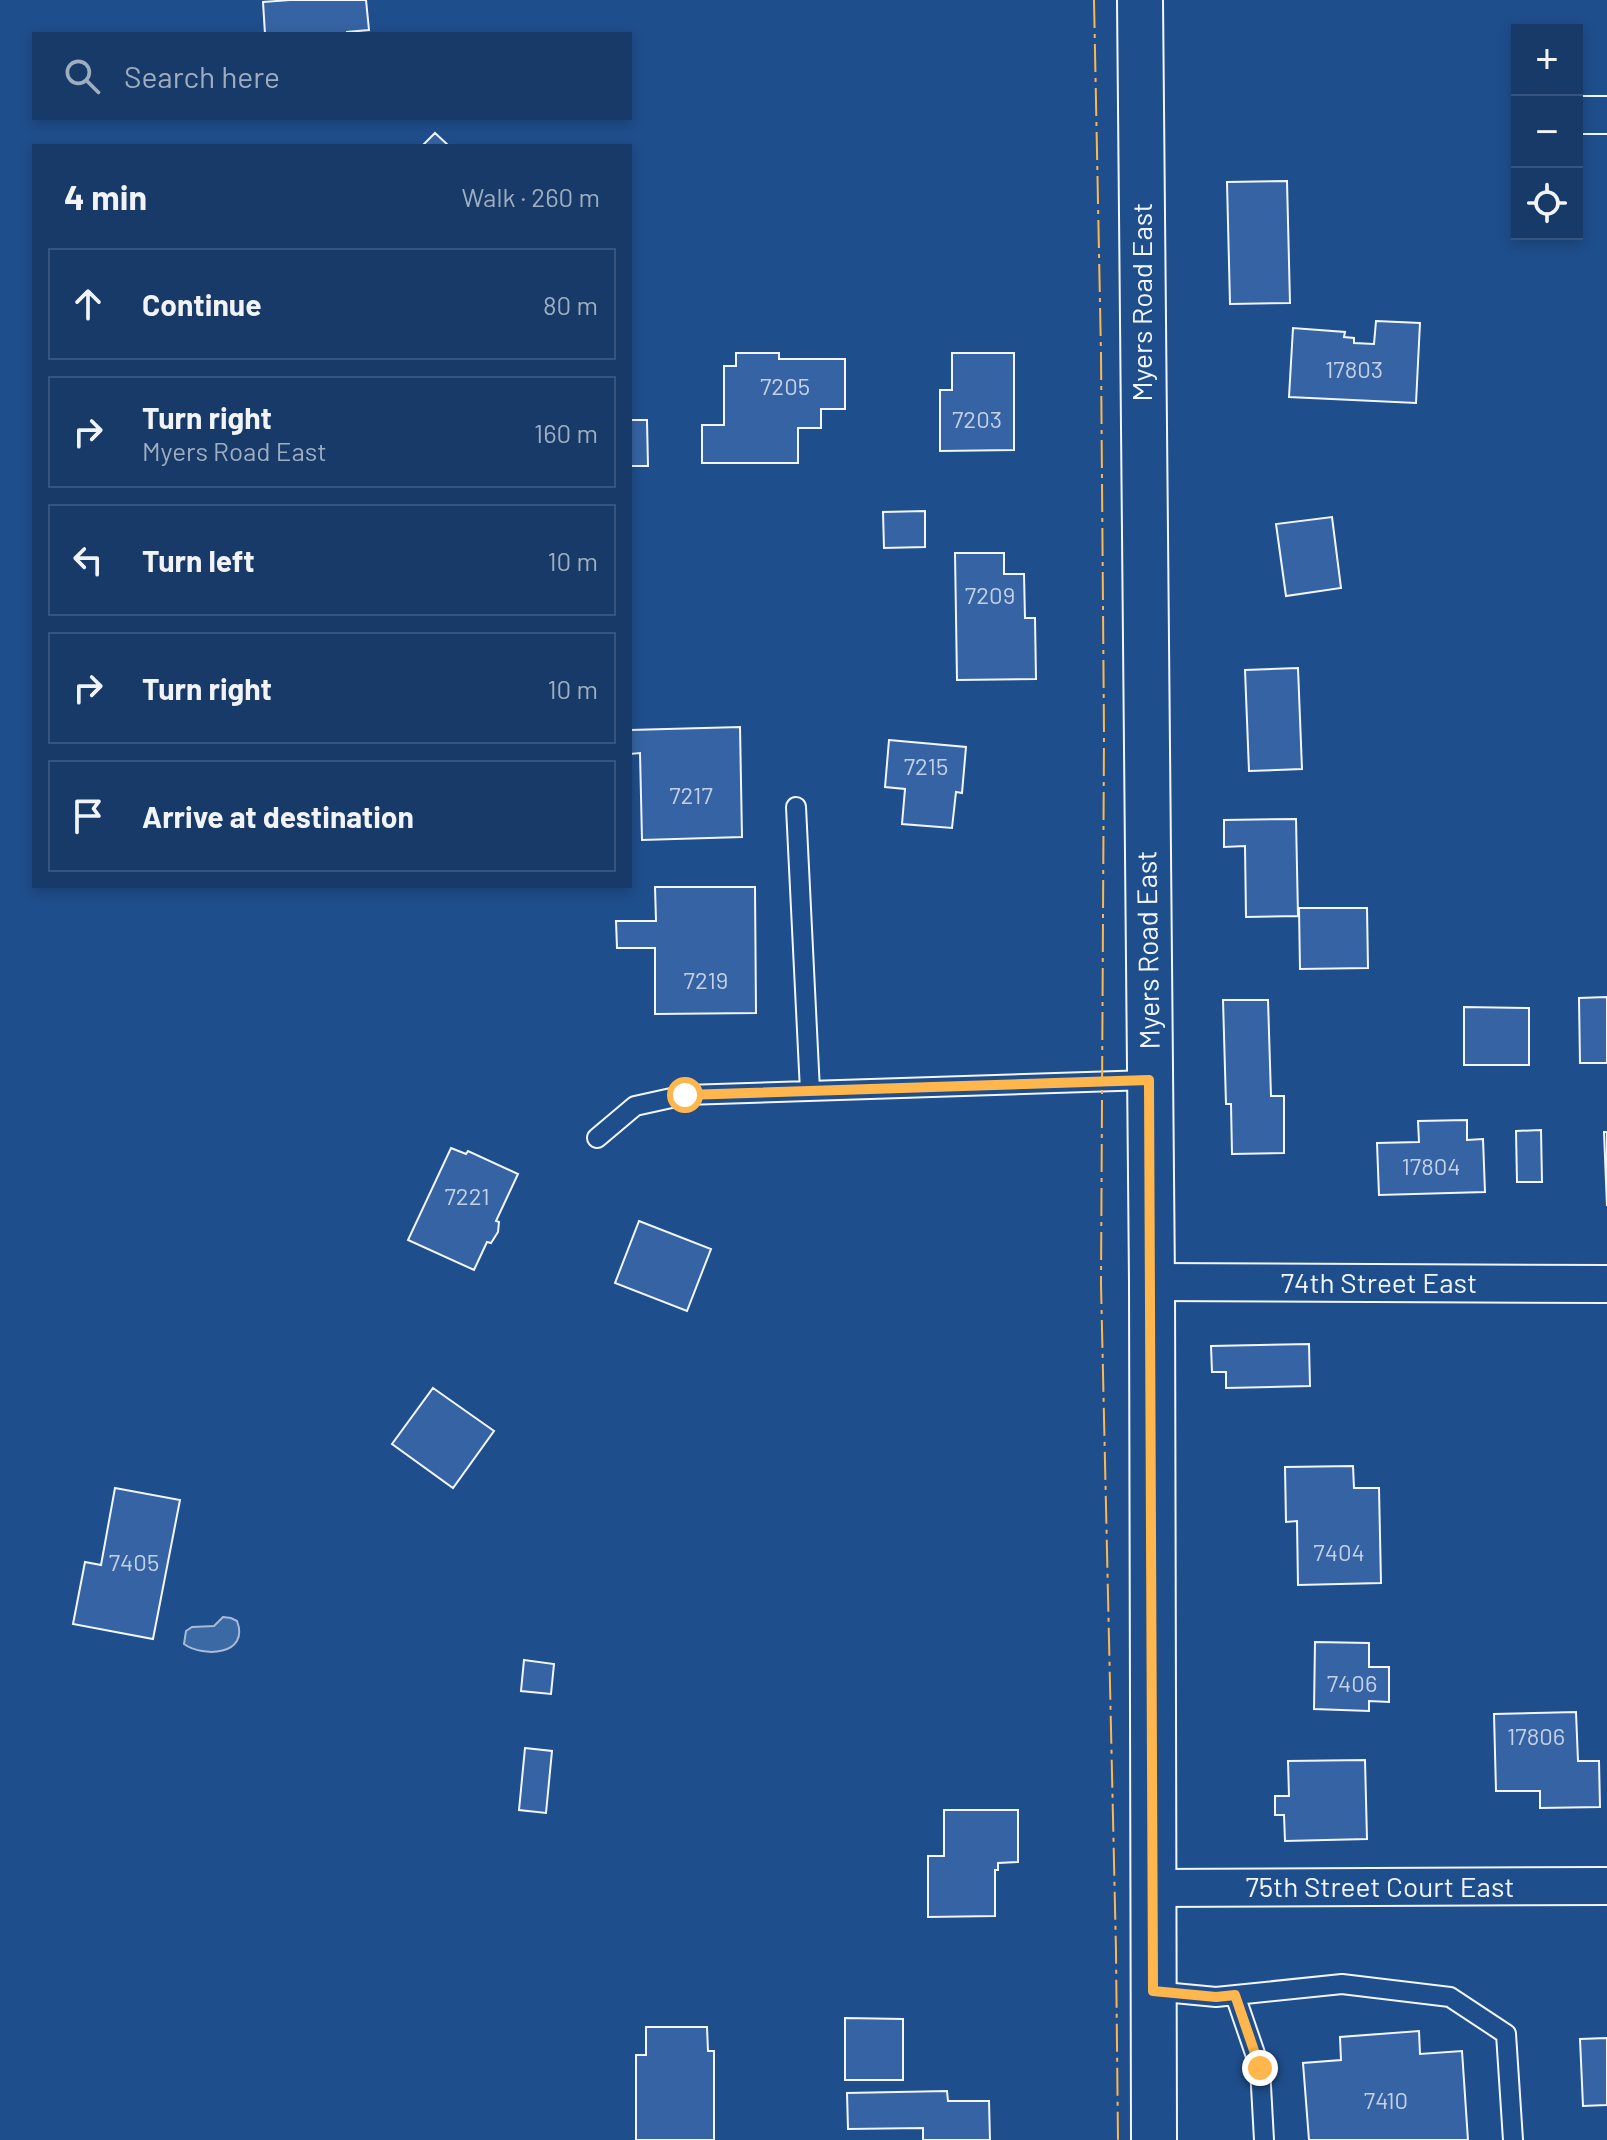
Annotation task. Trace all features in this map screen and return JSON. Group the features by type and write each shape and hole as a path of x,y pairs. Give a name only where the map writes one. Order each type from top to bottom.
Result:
{"street":[{"name":"Myers Road East","path":"1140,0 1152,1282 1154,2140"},
{"path":"1583,115 1607,115"},
{"name":"74th Street East","path":"1152,1282 1607,1284"},
{"name":"75th Street Court East","path":"1153,1888 1607,1886"}],"lane":[{"path":"796,807 810,1091"},
{"path":"597,1138 635,1106 685,1095 1149,1080"},
{"path":"1153,1991 1216,1997 1342,1984 1450,1997 1506,2034 1513,2140"},
{"path":"1235,1995 1260,2068 1264,2140"}],"water":[{"path":"223,1617 237,1621 237,1641 231,1647 213,1652 184,1644 186,1631 192,1627 214,1626"}],"building":[{"path":"366,0 369,30 265,32 263,2"},
{"path":"435,133 447,144 424,144"},
{"path":"1287,181 1290,303 1230,304 1227,182"},
{"path":"1376,321 1420,323 1416,403 1289,397 1293,328 1345,332 1344,337 1354,338 1354,343 1374,344"},
{"path":"736,353 779,353 779,359 845,359 845,409 821,409 821,428 798,428 798,463 702,463 702,425 724,425 724,366 736,366"},
{"path":"952,353 1014,353 1014,450 940,451 940,390 952,390"},
{"path":"632,420 647,420 648,466 632,466"},
{"path":"925,511 925,547 884,548 883,512"},
{"path":"1332,517 1341,588 1286,596 1276,524"},
{"path":"955,553 1004,553 1004,574 1024,574 1025,618 1035,618 1036,679 957,680"},
{"path":"1298,668 1302,769 1249,771 1245,670"},
{"path":"740,727 742,837 642,840 640,753 632,754 632,730"},
{"path":"889,740 966,747 962,793 956,792 952,828 902,824 905,789 885,787"},
{"path":"1296,819 1298,916 1246,917 1245,846 1224,847 1224,820"},
{"path":"655,887 755,887 756,1013 655,1014 655,948 617,948 616,921 656,921"},
{"path":"1299,908 1367,908 1368,968 1300,969"},
{"path":"1607,997 1607,1063 1580,1063 1579,998"},
{"path":"1223,1000 1268,1000 1271,1096 1284,1096 1284,1153 1232,1154 1231,1104 1226,1104"},
{"path":"1464,1007 1529,1008 1529,1065 1464,1065"},
{"path":"1467,1120 1467,1140 1483,1139 1485,1192 1379,1195 1377,1143 1419,1142 1418,1121"},
{"path":"1541,1130 1542,1182 1517,1182 1516,1131"},
{"path":"1604,1132 1607,1132 1607,1206"},
{"path":"451,1148 466,1154 468,1151 518,1174 496,1221 499,1222 498,1232 491,1243 487,1242 474,1270 408,1240"},
{"path":"639,1221 711,1249 687,1311 615,1283"},
{"path":"1309,1344 1310,1386 1226,1388 1226,1372 1212,1372 1211,1346"},
{"path":"433,1388 494,1431 453,1488 392,1444"},
{"path":"1353,1466 1354,1488 1379,1488 1381,1583 1298,1585 1297,1521 1286,1522 1285,1467"},
{"path":"115,1488 180,1500 153,1639 73,1624 85,1562 101,1565"},
{"path":"1315,1642 1369,1643 1369,1667 1389,1667 1389,1702 1369,1701 1369,1711 1314,1709"},
{"path":"524,1660 554,1664 551,1694 521,1691"},
{"path":"1576,1712 1578,1761 1599,1761 1600,1807 1540,1808 1540,1791 1496,1791 1494,1714"},
{"path":"525,1748 552,1751 546,1813 519,1810"},
{"path":"1365,1760 1367,1839 1285,1841 1284,1815 1275,1815 1275,1796 1289,1796 1288,1761"},
{"path":"944,1810 1018,1810 1018,1862 998,1863 998,1870 995,1870 995,1916 928,1917 928,1856 944,1856"},
{"path":"845,2018 903,2019 903,2080 845,2080"},
{"path":"646,2027 707,2027 708,2051 714,2051 714,2140 636,2140 636,2055 646,2055"},
{"path":"1419,2031 1420,2054 1462,2051 1468,2140 1309,2140 1303,2063 1341,2060 1340,2037"},
{"path":"1607,2038 1607,2105 1583,2106 1580,2039"},
{"path":"947,2091 948,2101 989,2101 990,2140 923,2140 923,2128 848,2129 847,2093"}],"power":[{"path":"1094,0 1104,735 1101,1284 1118,2140"}],"route":[{"path":"685,1095 1149,1080 1153,1991 1216,1997 1235,1995 1260,2068"}]}
